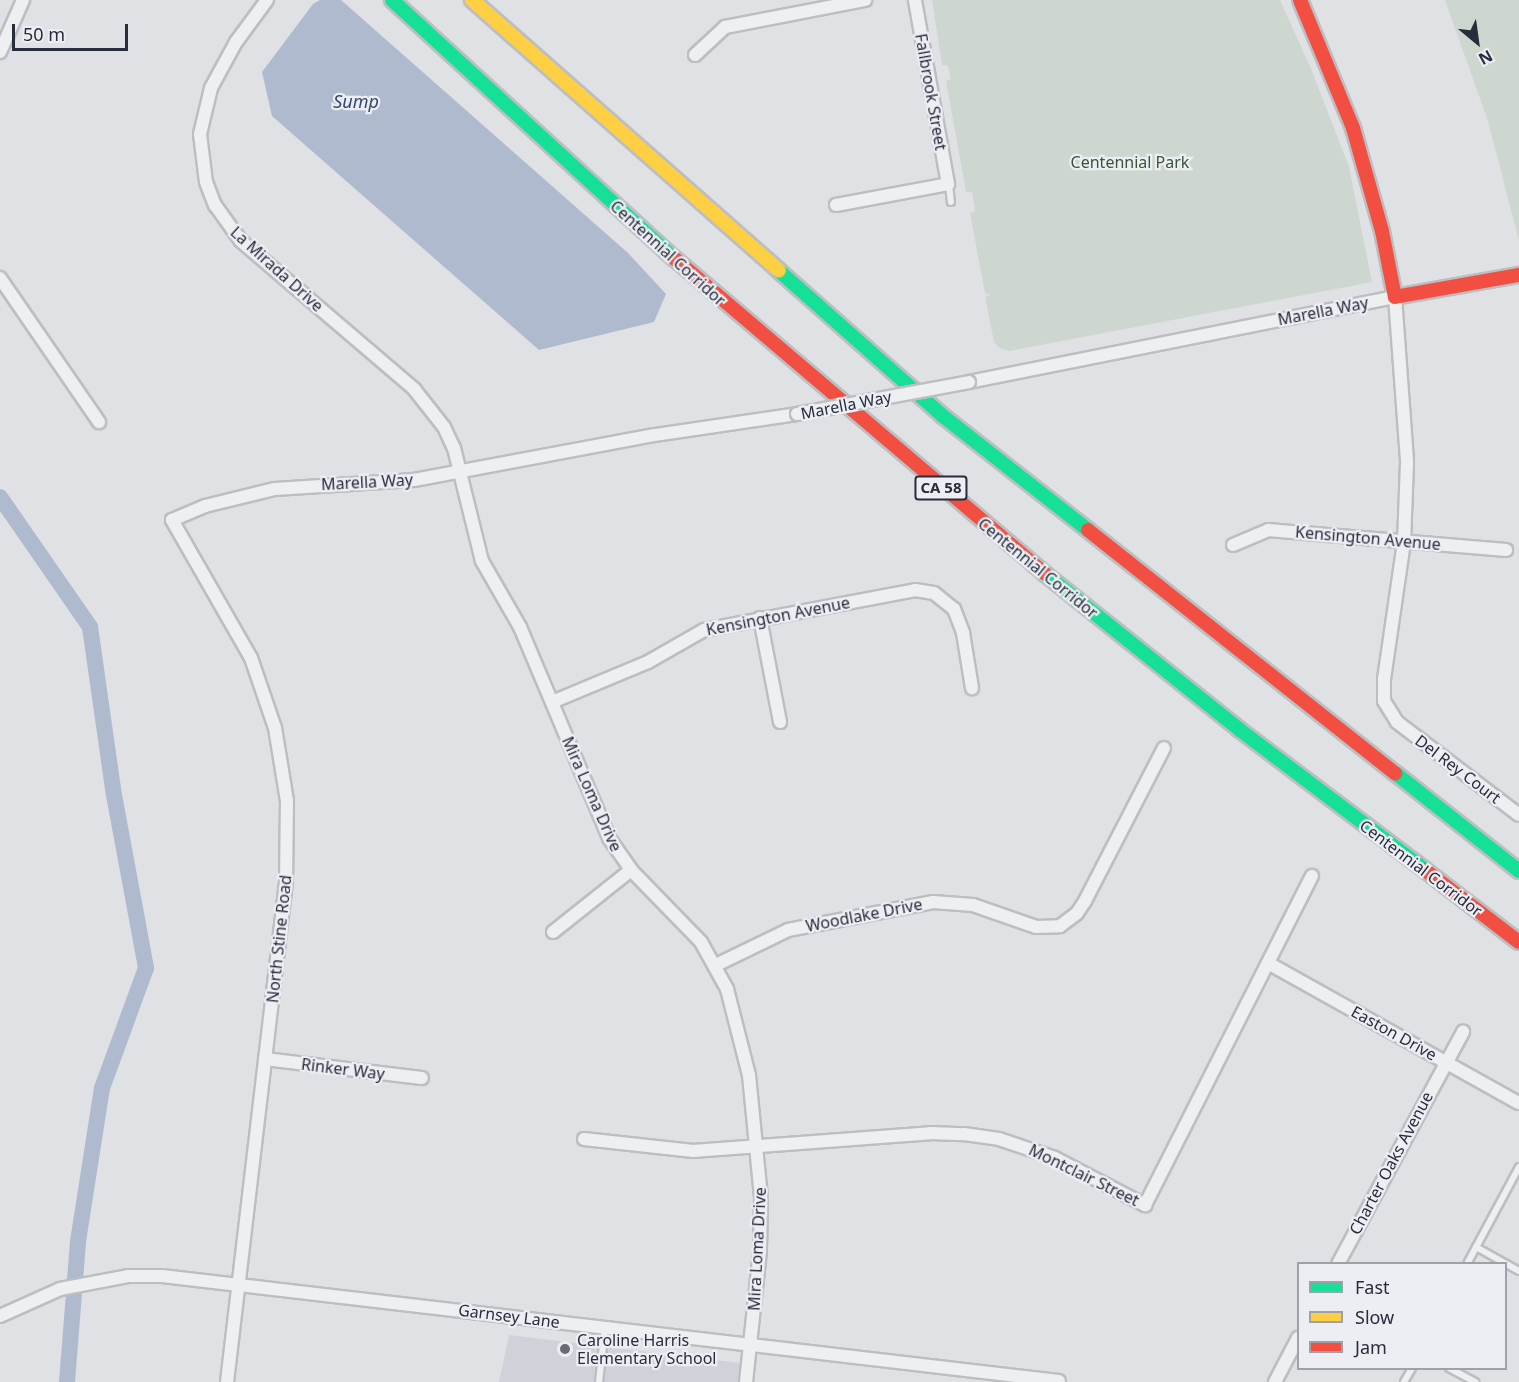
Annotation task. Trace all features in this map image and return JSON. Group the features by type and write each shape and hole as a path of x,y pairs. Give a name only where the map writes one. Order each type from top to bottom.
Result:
{"main road":[{"name":"Centennial Corridor","path":"392,0 647,235 965,508 1232,723 1519,942"},
{"path":"472,0 943,416 1378,764 1519,871"},
{"path":"1300,0 1353,128 1382,231 1395,297"},
{"name":"Marella Way","path":"1395,297 1519,275"}],"street":[{"path":"0,52 23,0"},
{"name":"La Mirada Drive","path":"267,0 226,59 204,109 201,159 215,205 241,241 430,406 454,448 460,472"},
{"path":"695,55 725,27 866,0"},
{"name":"Fallbrook Street","path":"915,0 948,183"},
{"path":"836,205 948,183"},
{"path":"0,278 99,422"},
{"path":"1395,297 1406,408 1404,542"},
{"name":"Marella Way","path":"172,520 213,504 275,489 414,480 656,435 797,414 969,382 1395,297"},
{"name":"Mira Loma Drive","path":"460,472 482,561 520,627 609,838 631,870 681,919 716,966 736,1016 758,1146 760,1251 746,1382"},
{"name":"North Stine Road","path":"172,520 251,658 273,719 283,764 288,845 227,1382"},
{"name":"Kensington Avenue","path":"1233,545 1268,530 1506,550"},
{"name":"Del Rey Court","path":"1404,542 1383,690 1384,701 1397,722 1519,815"},
{"name":"Kensington Avenue","path":"552,702 648,662 704,630 915,590 946,599 960,620 972,688"},
{"path":"760,618 780,722"},
{"name":"Woodlake Drive","path":"716,966 788,930 924,903 973,906 1036,927 1060,926 1077,913 1085,901 1164,748"},
{"path":"553,932 631,870"},
{"name":"Montclair Street","path":"584,1139 693,1151 930,1132 976,1135 1055,1158 1145,1205 1312,876"},
{"name":"Easton Drive","path":"1268,963 1519,1103"},
{"name":"Charter Oaks Avenue","path":"1339,1262 1445,1061 1463,1032"},
{"name":"Rinker Way","path":"265,1059 422,1078"},
{"name":"Garnsey Lane","path":"0,1316 60,1289 93,1281 162,1276 1059,1381"},
{"path":"1275,1382 1297,1342"}],"lane":[{"path":"948,183 951,202"},
{"path":"1468,1262 1519,1167"},
{"path":"1476,1248 1503,1262"},
{"path":"599,1382 605,1327"},
{"path":"1460,1379 1475,1382"}],"shaded area":[{"name":"Caroline Harris Elementary School","path":"509,1335 740,1363 738,1382 499,1382"}],"green space":[{"name":"Centennial Park","path":"932,0 1280,0 1312,71 1349,167 1372,282 1009,351 999,348 994,342 985,297 991,295 985,293 970,213 975,211 972,192 966,192 946,81 951,79 948,66 942,65"},
{"path":"1445,0 1519,0 1519,241 1488,121"}],"water":[{"name":"Sump","path":"320,0 341,0 628,253 666,294 654,322 539,350 272,116 262,72 313,4"}],"waterway":[{"path":"0,497 90,627 114,795 146,968 102,1088 78,1242 67,1382"}],"traffic: fast":[{"path":"392,0 674,258"},
{"path":"779,271 943,416 1088,530"},
{"path":"1044,573 1240,730 1425,870"},
{"path":"1395,773 1519,871"}],"traffic: slow":[{"path":"472,0 779,271"}],"traffic: jam":[{"path":"1300,0 1353,128 1382,231 1395,297 1519,275"},
{"path":"674,258 1044,573"},
{"path":"1088,530 1395,773"},
{"path":"1425,870 1519,942"}],"place":[{"name":"Caroline Harris Elementary School","path":"565,1349"}]}
